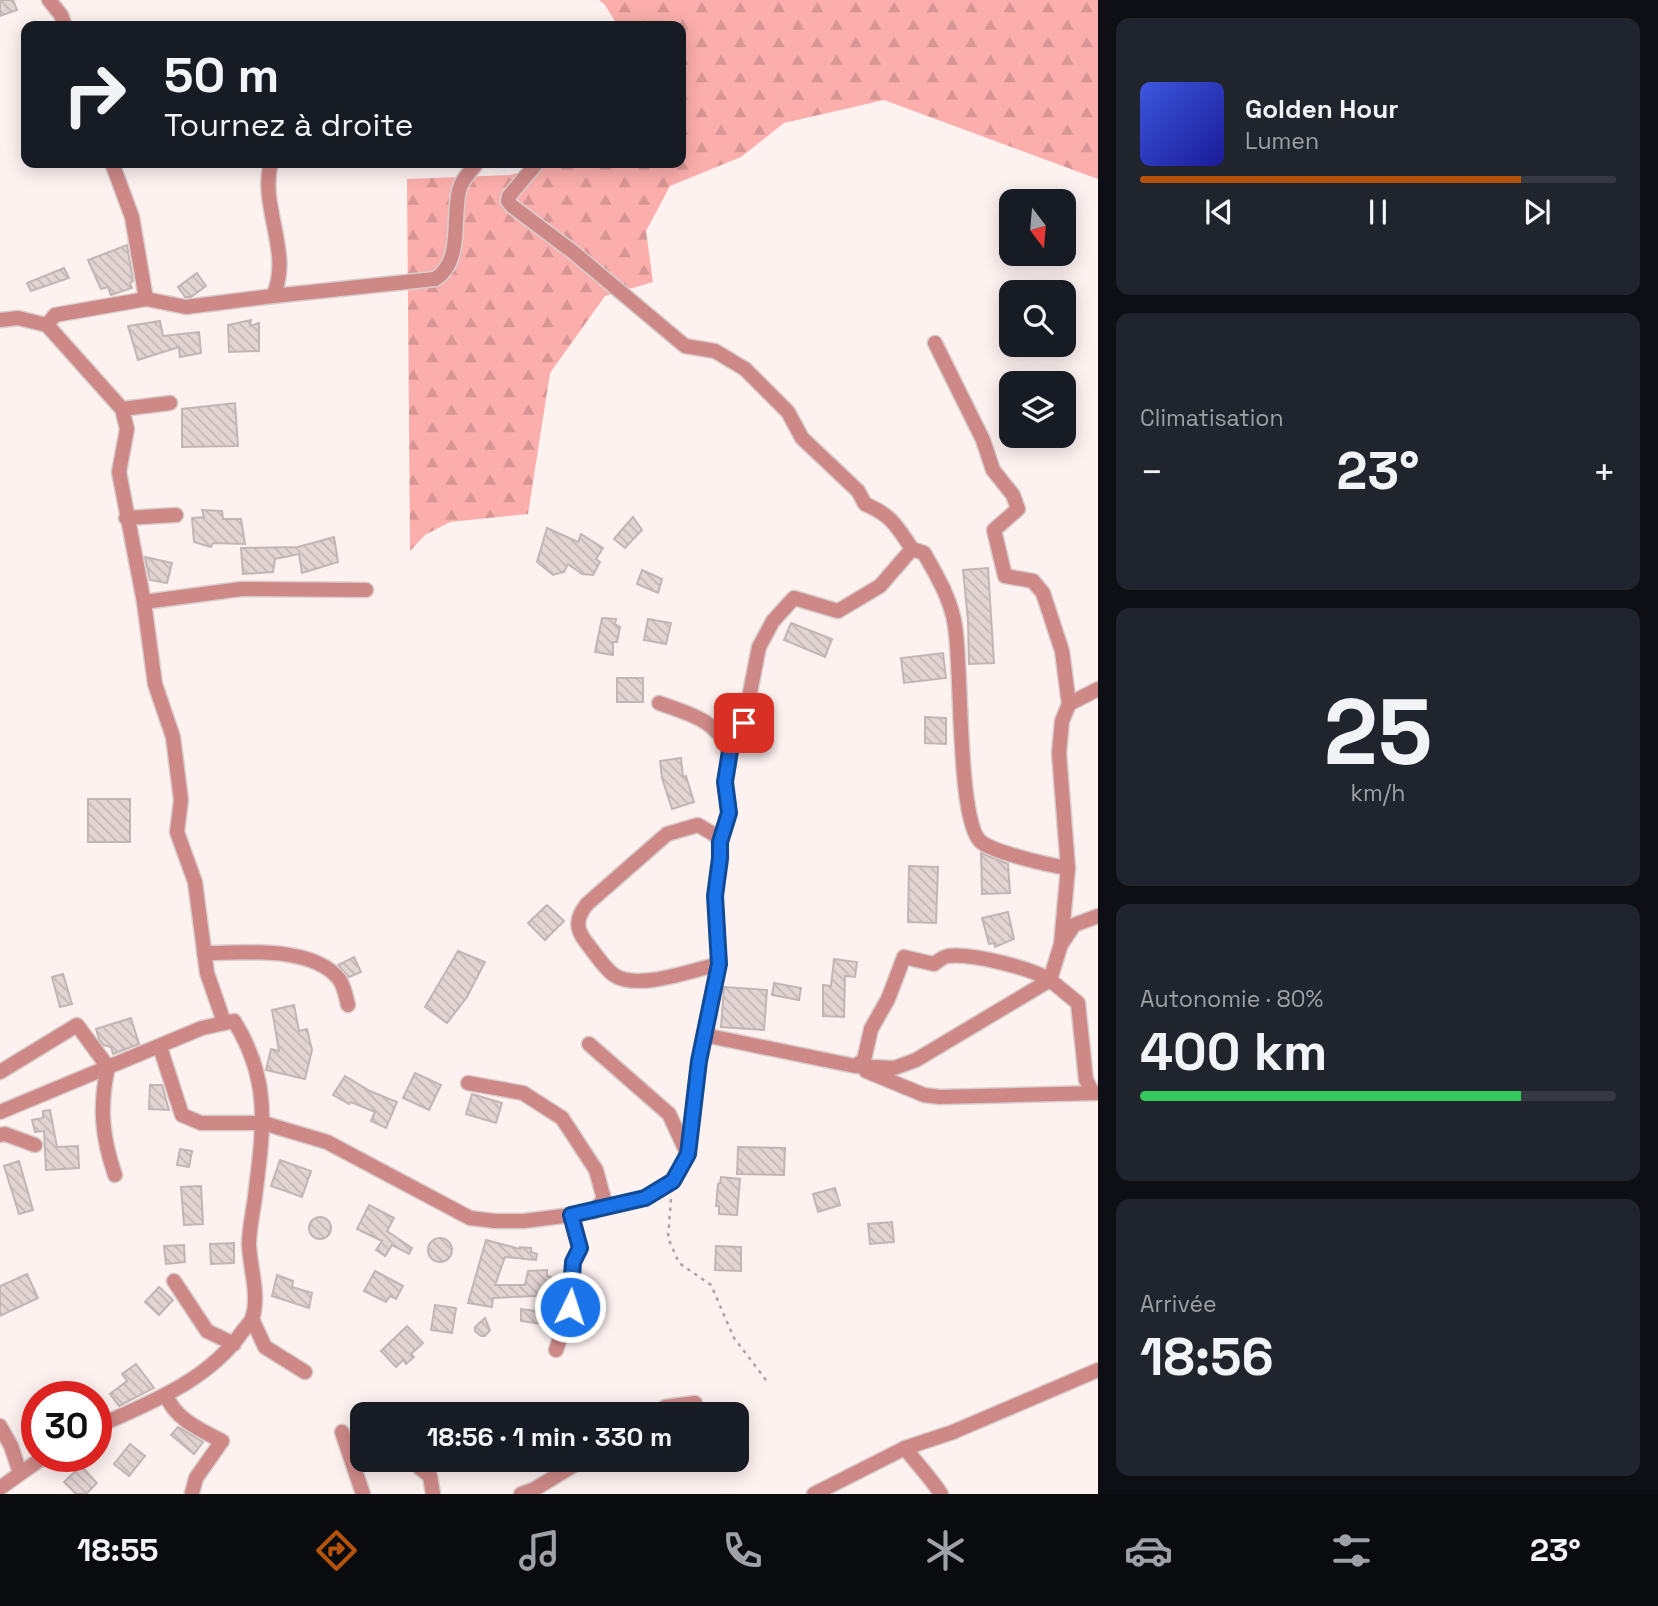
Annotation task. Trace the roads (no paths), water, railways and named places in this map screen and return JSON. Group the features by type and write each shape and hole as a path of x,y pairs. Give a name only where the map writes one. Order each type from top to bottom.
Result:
{"street":[{"path":"49,0 63,21"},
{"path":"114,168 132,217 146,299"},
{"path":"270,168 268,200 280,260 279,279 273,296"},
{"path":"47,326 55,315 146,299 186,307 435,279 447,272 452,259 459,189 474,168"},
{"path":"533,168 509,196 512,206 573,252 685,345 715,351 745,369 788,412 803,438 858,491 865,504 884,512 895,523 912,549 923,552 946,594 955,625 967,801 972,832 982,843 1038,863 1068,868"},
{"path":"0,320 18,318 47,326 122,410 127,429 118,471 144,602 156,684 173,737 181,800 177,832 195,882 207,973 224,1022"},
{"path":"704,1035 855,1066 894,1068 916,1059 1050,980 1061,944 1068,868 1059,753 1062,722 1069,704 1062,650 1043,593 1033,581 1005,576 994,530 1018,509 1013,495 993,470 983,440 935,343"},
{"path":"122,410 170,403"},
{"path":"127,518 176,515"},
{"path":"160,1047 182,1115 201,1123 263,1123 327,1142 470,1218 524,1221 594,1211 645,1198 673,1181 688,1154 704,1035 719,964 715,896 720,842 729,813 725,782 730,751 744,723 759,648 773,621 794,598 838,611 880,586 912,549"},
{"path":"144,602 241,589 366,590"},
{"path":"1069,704 1098,689"},
{"path":"659,703 702,718 724,738 730,751"},
{"path":"719,964 643,982 627,980 614,975 578,932 578,916 587,904 667,834 698,825 715,835 720,842"},
{"path":"1061,944 1074,925 1098,916"},
{"path":"204,953 282,954 317,962 340,980 348,1005"},
{"path":"855,1066 864,1060 871,1029 888,999 904,957 934,964 946,956 977,958 1037,972 1078,1003 1086,1080 1095,1093"},
{"path":"0,1112 202,1028 234,1021 246,1041 259,1077 263,1123 249,1243 255,1294 252,1319 234,1345 215,1363 166,1395 112,1420"},
{"path":"0,1072 77,1025 108,1067 102,1101 105,1147 115,1175"},
{"path":"589,1044 669,1114 688,1154"},
{"path":"855,1066 924,1095 940,1097 1095,1093"},
{"path":"468,1083 523,1093 562,1118 596,1170 604,1199 594,1211"},
{"path":"0,1135 5,1134 35,1145"},
{"path":"556,1350 570,1307 573,1262 580,1248 571,1215"},
{"path":"174,1281 207,1331 234,1345"},
{"path":"252,1319 265,1348 305,1372"},
{"path":"818,1493 905,1448 953,1432 1098,1370"},
{"path":"166,1395 170,1405 193,1426 222,1441 197,1478 192,1493"},
{"path":"0,1426 11,1446 20,1473 0,1488"},
{"path":"342,1432 363,1494"},
{"path":"905,1448 926,1471 941,1494"},
{"path":"425,1472 430,1476 433,1494"},
{"path":"521,1494 535,1489 563,1472"}]}
